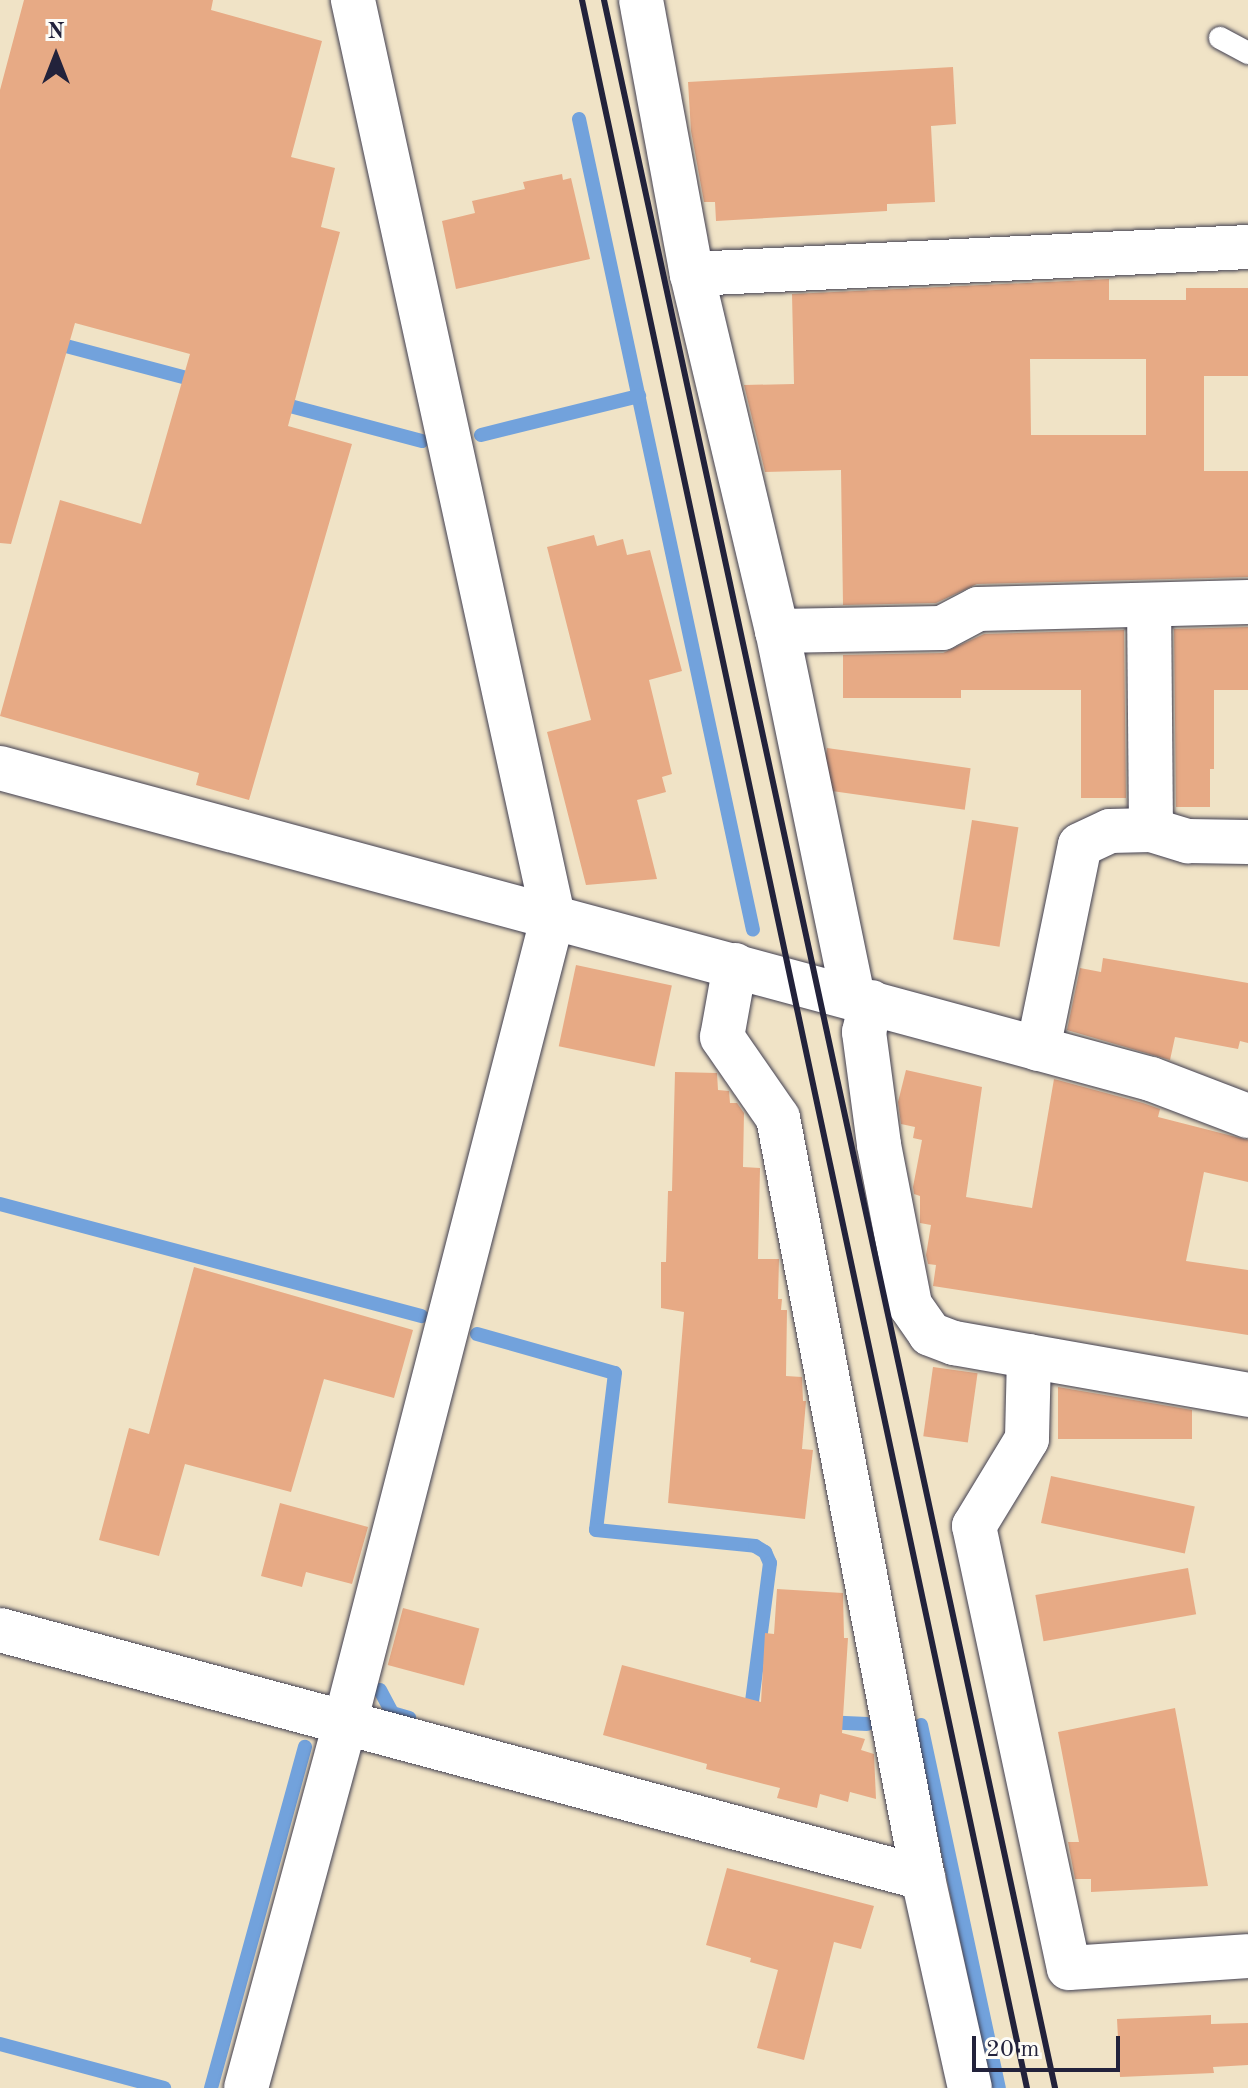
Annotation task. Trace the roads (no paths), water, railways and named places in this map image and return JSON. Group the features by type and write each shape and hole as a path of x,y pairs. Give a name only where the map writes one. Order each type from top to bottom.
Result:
{"street":[{"path":"641,0 692,274 862,1000 873,1102 910,1305 930,1334 954,1343 1248,1395"},
{"path":"246,2088 345,1723 553,916 348,2"},
{"path":"692,274 1248,247"},
{"path":"777,631 942,628 978,609 1248,602"},
{"path":"1149,605 1151,830"},
{"path":"0,768 1151,1079 1248,1116"},
{"path":"1038,1049 1080,845 1110,831 1151,830 1188,841 1248,842"},
{"path":"735,965 722,1037 778,1118 923,1878 970,2088"},
{"path":"1029,1356 1027,1439 974,1526 1069,1968 1248,1956"},
{"path":"0,1630 923,1878"}],"lane":[{"path":"1220,38 1248,53"}],"waterway":[{"path":"579,119 753,930"},
{"path":"51,342 201,382"},
{"path":"481,435 639,396"},
{"path":"275,402 422,441"},
{"path":"0,1204 421,1316"},
{"path":"477,1334 615,1373 596,1530 755,1546 765,1552 770,1563 750,1716"},
{"path":"380,1690 392,1713 409,1718"},
{"path":"823,1722 867,1724"},
{"path":"921,1725 999,2088"},
{"path":"211,2088 305,1747"},
{"path":"0,2044 164,2088"}],"railway":[{"path":"582,0 1027,2088"},
{"path":"604,0 1055,2088"}]}
